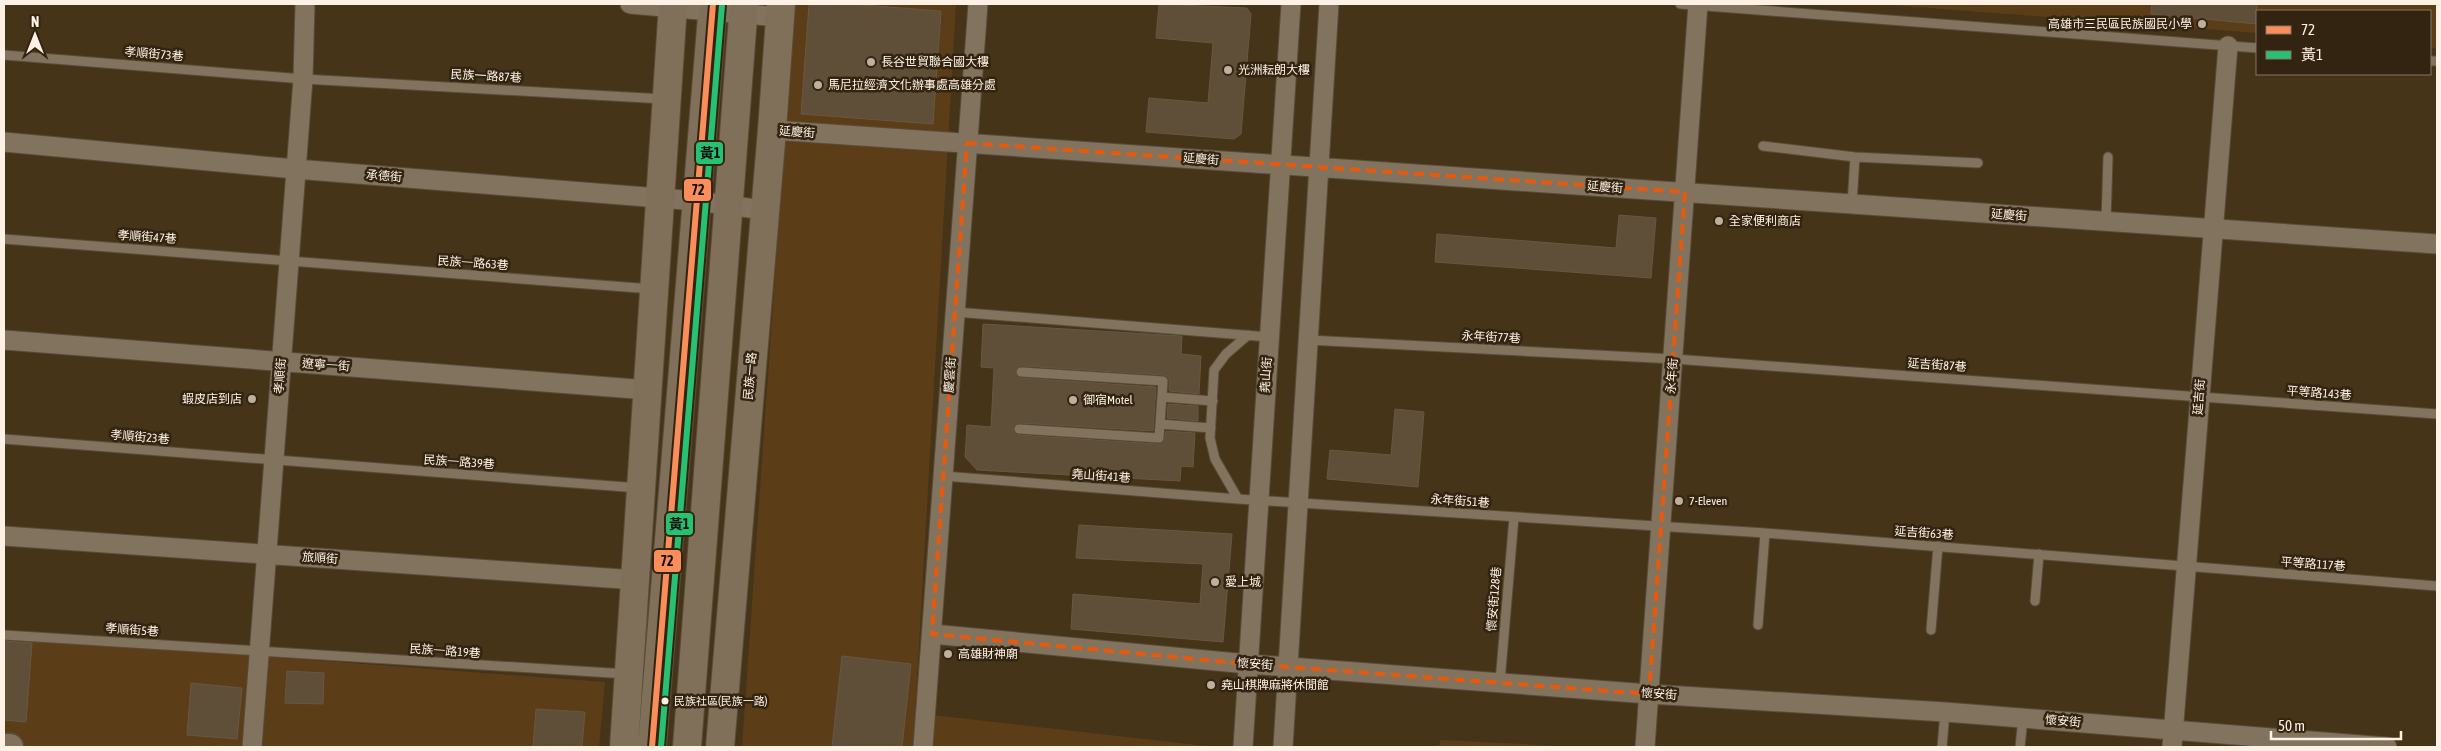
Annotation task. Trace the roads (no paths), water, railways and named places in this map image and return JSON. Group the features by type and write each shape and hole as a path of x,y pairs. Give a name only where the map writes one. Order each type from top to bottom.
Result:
{"main road":[{"path":"624,747 662,198 673,5"},
{"path":"652,747 713,7"},
{"path":"687,747 744,8"},
{"name":"民族一路","path":"720,747 772,130 780,10"}],"street":[{"name":"孝順街","path":"252,747 302,79 305,4"},
{"path":"630,4 780,10"},
{"name":"慶雲街","path":"924,747 954,312 978,4"},
{"name":"堯山街","path":"1243,747 1291,4"},
{"path":"1283,747 1328,4"},
{"name":"永年街","path":"1645,747 1685,192 1692,4"},
{"name":"延吉街","path":"2173,739 2228,46"},
{"name":"延慶街","path":"772,130 2437,244"},
{"name":"承德街","path":"4,142 295,170 697,201 764,210"},
{"name":"遼寧一街","path":"4,340 648,390"},
{"name":"旅順街","path":"4,536 636,580"},
{"name":"懷安街","path":"932,634 1248,664 1649,694 2023,718 2173,739 2387,747"},
{"path":"4,747 10,747"}],"lane":[{"path":"1692,4 2256,48"},
{"name":"孝順街73巷","path":"4,55 302,79"},
{"name":"民族一路87巷","path":"302,79 667,99"},
{"path":"1763,146 1855,156 1978,163"},
{"path":"1852,204 1855,156"},
{"path":"2106,222 2108,157"},
{"name":"孝順街47巷","path":"4,239 288,261"},
{"name":"民族一路63巷","path":"288,261 655,289"},
{"path":"954,312 1269,337"},
{"path":"1238,499 1215,459 1210,438 1212,401 1214,370 1226,354 1248,335"},
{"name":"永年街77巷","path":"1308,340 1674,359"},
{"name":"延吉街87巷","path":"1674,359 2199,396"},
{"path":"1019,429 1160,438 1163,381 1021,372"},
{"name":"平等路143巷","path":"2199,396 2437,414"},
{"path":"1162,397 1212,401"},
{"path":"1160,424 1211,428"},
{"name":"孝順街23巷","path":"4,439 274,461"},
{"name":"民族一路39巷","path":"274,461 642,489"},
{"name":"堯山街41巷","path":"943,476 1258,500"},
{"name":"永年街51巷","path":"1258,500 1298,501 1660,526"},
{"name":"懷安街128巷","path":"1500,682 1514,517"},
{"name":"延吉街63巷","path":"1660,526 1938,546 2186,567"},
{"path":"1758,625 1765,533"},
{"path":"1931,630 1938,546"},
{"path":"2036,601 2040,554"},
{"name":"平等路117巷","path":"2186,567 2437,586"},
{"name":"孝順街5巷","path":"4,635 259,651"},
{"name":"民族一路19巷","path":"259,651 629,674"},
{"path":"1942,747 1945,712"},
{"path":"2020,747 2023,718"}],"place":[{"name":"高雄市三民區民族國民小學","path":"2202,24"},
{"name":"長谷世貿聯合國大樓","path":"871,62"},
{"name":"光洲耘朗大樓","path":"1228,70"},
{"name":"馬尼拉經濟文化辦事處高雄分處","path":"818,85"},
{"name":"全家便利商店","path":"1719,221"},
{"name":"蝦皮店到店","path":"252,399"},
{"name":"御宿Motel","path":"1073,400"},
{"name":"7-Eleven","path":"1679,501"},
{"name":"愛上城","path":"1215,582"},
{"name":"高雄財神廟","path":"948,654"},
{"name":"堯山棋牌麻將休閒館","path":"1211,685"},
{"name":"民族社區(民族一路)","path":"665,701"}]}
